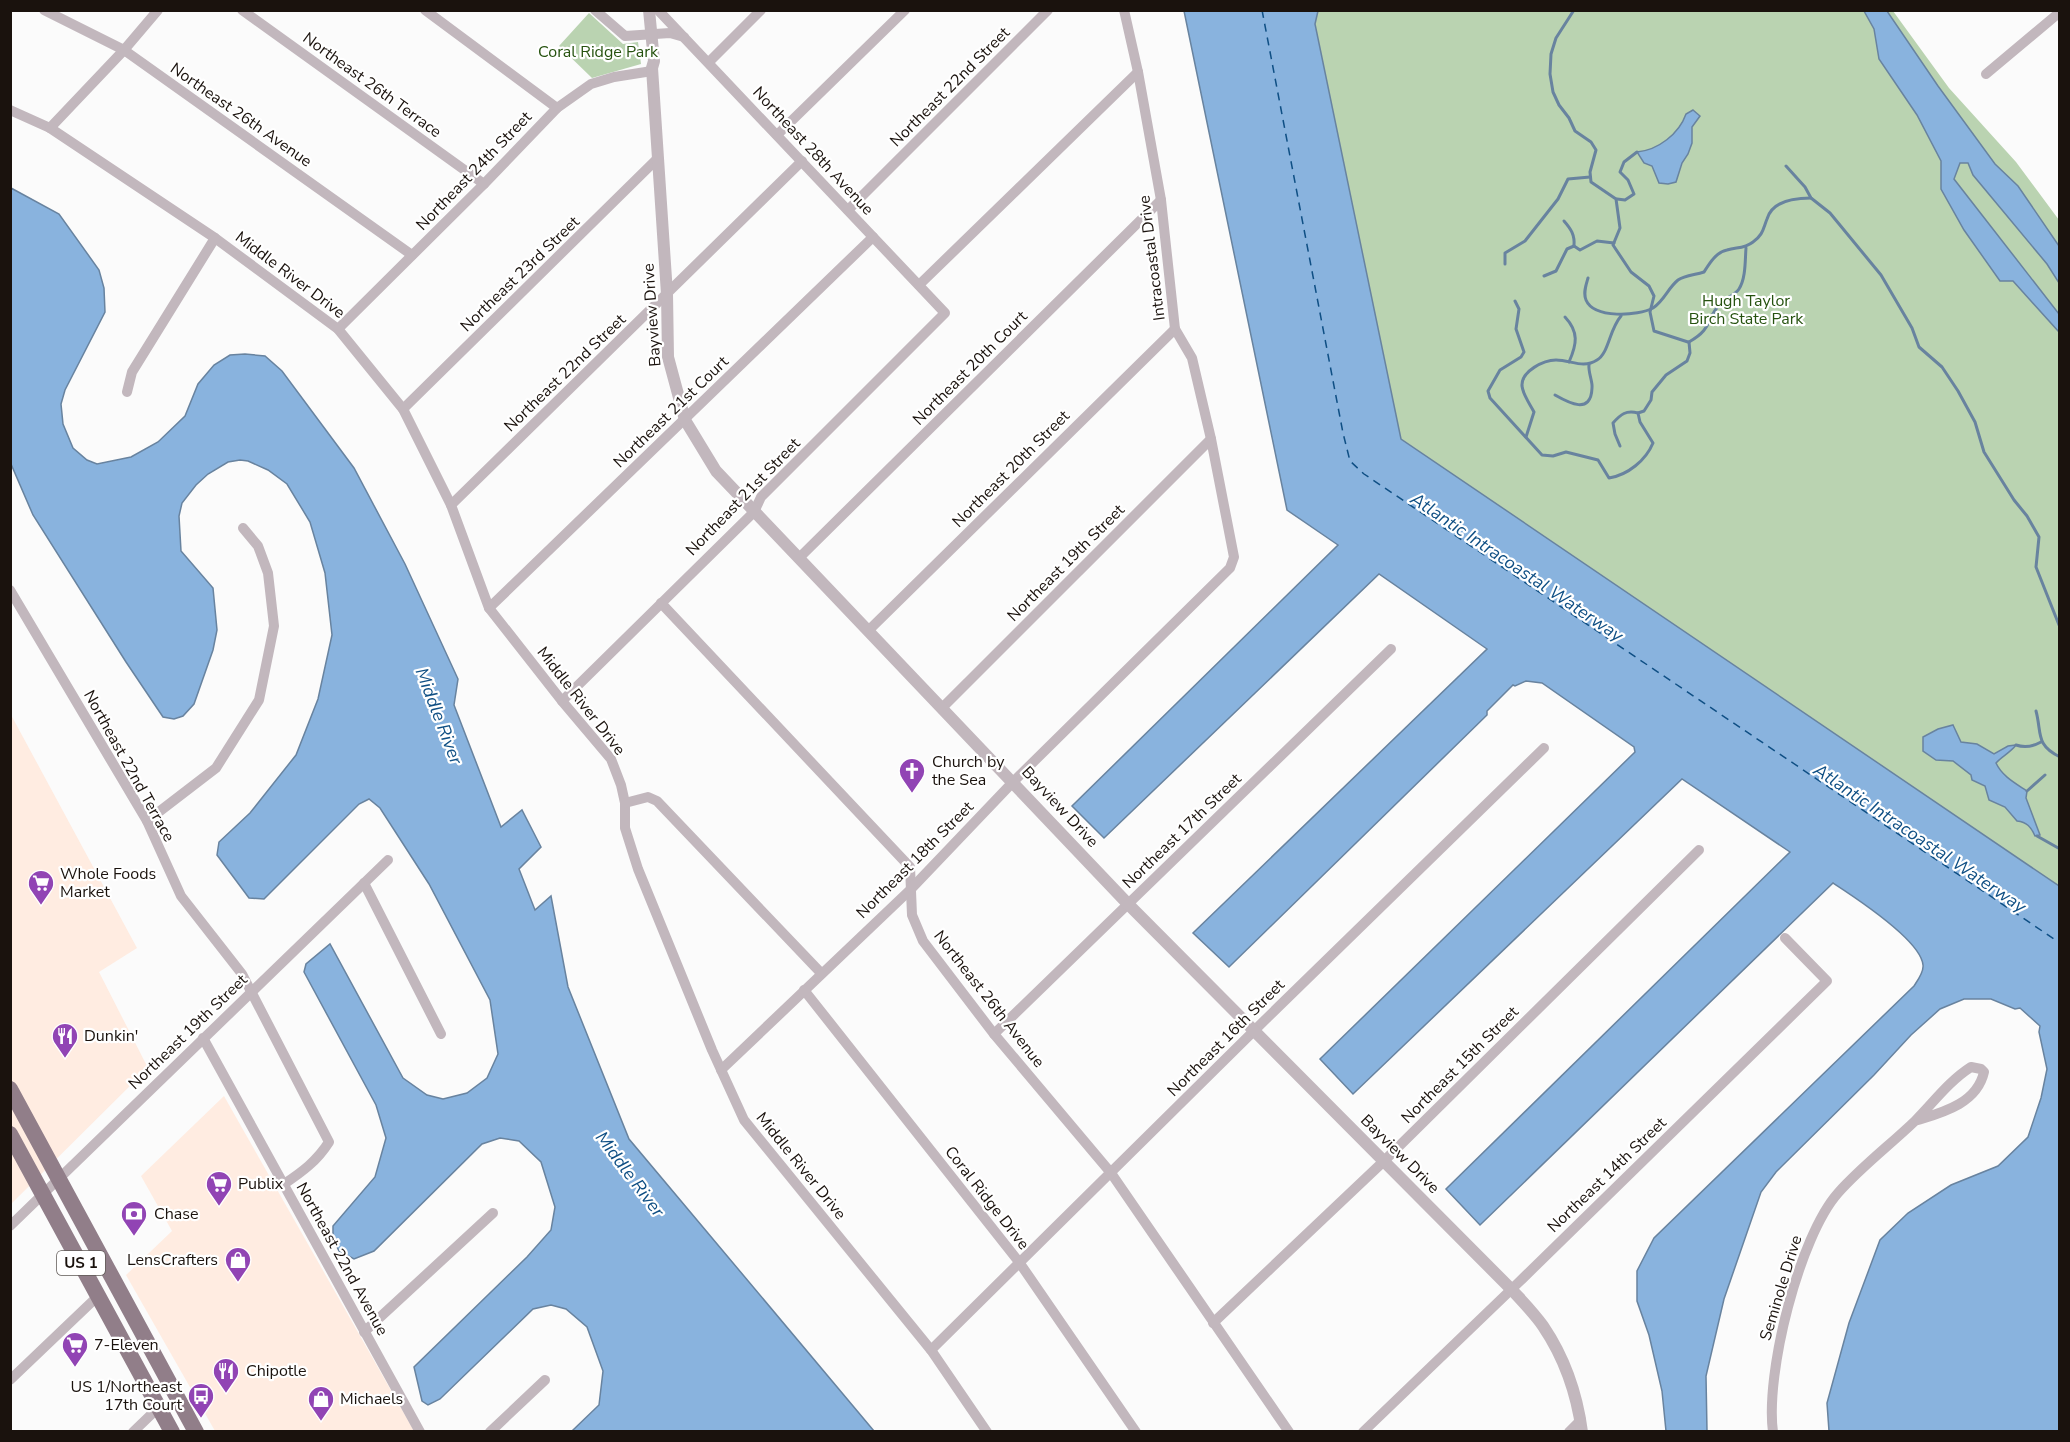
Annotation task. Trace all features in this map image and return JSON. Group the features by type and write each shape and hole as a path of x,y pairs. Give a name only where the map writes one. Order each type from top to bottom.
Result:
{"main road":[{"name":"US 1","path":"10,1089 196,1431"},
{"name":"US 1","path":"10,1134 172,1431"},
{"path":"148,1388 164,1398 178,1399"}],"street":[{"name":"Northeast 26th Avenue","path":"44,10 124,50 412,255"},
{"path":"50,128 124,50 158,10"},
{"name":"Northeast 26th Terrace","path":"242,10 484,184"},
{"path":"424,10 557,108"},
{"path":"595,10 625,36 670,33 684,37"},
{"name":"Bayview Drive","path":"642,10 654,61 652,70 667,294 668,357 685,420 716,471 1128,904 1512,1290 1542,1325 1559,1354 1573,1388 1582,1426"},
{"name":"Bayview Drive","path":"648,34 649,10"},
{"name":"Northeast 28th Avenue","path":"658,10 945,313"},
{"path":"709,62 761,10"},
{"path":"777,135 905,10"},
{"name":"Northeast 22nd Street","path":"848,210 1048,10"},
{"name":"Intracoastal Drive","path":"1124,10 1138,72 1161,200 1175,329 1192,358 1211,439 1234,557 1230,568"},
{"path":"1986,74 2060,12"},
{"name":"Northeast 24th Street","path":"338,329 557,108 591,84 652,70"},
{"path":"918,285 1138,72"},
{"name":"Middle River Drive","path":"10,110 50,128 215,238 338,329 403,409 451,505 489,608 611,759 621,786 625,803 626,828 638,869 712,1050 744,1120 931,1350 987,1431"},
{"name":"Northeast 23rd Street","path":"403,409 657,159"},
{"name":"Northeast 22nd Street","path":"451,505 802,161"},
{"name":"Northeast 20th Court","path":"799,558 1161,200"},
{"name":"Northeast 21st Court","path":"489,608 873,237"},
{"path":"127,392 132,372 215,238"},
{"name":"Northeast 21st Street","path":"562,701 754,512 761,497 945,313"},
{"name":"Northeast 20th Street","path":"868,631 1175,329"},
{"name":"Northeast 19th Street","path":"942,708 1211,439"},
{"path":"147,821 216,768 259,700 274,626 268,573 258,546 243,528"},
{"name":"Northeast 18th Street","path":"722,1070 910,890 1013,782 1230,568"},
{"name":"Northeast 22nd Terrace","path":"10,590 147,821 181,896 242,974 329,1142 307,1168 284,1184"},
{"name":"Northeast 26th Avenue","path":"660,603 910,867 912,915 923,941 994,1034 1111,1173 1289,1431"},
{"name":"Northeast 17th Street","path":"994,1034 1391,649"},
{"name":"Northeast 16th Street","path":"931,1350 1544,748"},
{"path":"625,803 648,797 657,801 821,973"},
{"name":"Northeast 15th Street","path":"1213,1323 1384,1161 1700,850"},
{"name":"Northeast 19th Street","path":"10,1226 388,860"},
{"path":"364,883 441,1034"},
{"name":"Northeast 14th Street","path":"1363,1431 1512,1290 1827,981 1785,938"},
{"name":"Coral Ridge Drive","path":"804,990 1019,1262 1137,1431"},
{"name":"Northeast 22nd Avenue","path":"203,1038 420,1431"},
{"name":"Seminole Drive","path":"1773,1431 1773,1381 1780,1336 1816,1226 1837,1194 1962,1073 1971,1067 1981,1069 1982,1080 1972,1094 1952,1110 1915,1121"},
{"path":"364,1332 492,1213"},
{"path":"10,1380 98,1296"},
{"path":"490,1431 545,1380"},
{"path":"133,1431 159,1407"},
{"path":"1569,1431 1582,1426"}],"shaded area":[{"path":"10,713 137,948 99,972 148,1068 11,1204"},
{"path":"224,1096 414,1431 215,1431 126,1275 172,1231 141,1176"}],"green space":[{"name":"Hugh Taylor Birch State Park","path":"1318,10 1893,11 1949,88 2016,162 2059,220 2059,886 1401,439 1315,24"},
{"name":"Coral Ridge Park","path":"589,13 623,44 638,42 641,64 592,78 559,46"}],"water":[{"name":"Atlantic Intracoastal Waterway","path":"1184,11 1318,11 1315,24 1401,439 2059,886 2059,1431 1829,1431 1827,1403 1849,1323 1880,1240 1908,1213 1951,1185 1998,1166 2028,1137 2041,1098 2047,1069 2039,1032 2040,1026 2020,1008 2015,1009 1991,999 1964,999 1940,1009 1911,1035 1776,1172 1761,1192 1724,1299 1706,1376 1707,1431 1666,1431 1662,1391 1649,1335 1637,1301 1637,1271 1654,1238 1914,986 1923,970 1919,955 1899,931 1833,883 1480,1225 1446,1189 1790,852 1682,779 1353,1094 1320,1059 1635,752 1634,747 1542,683 1526,681 1513,685 1487,711 1487,715 1229,967 1193,933 1487,649 1379,574 1104,838 1072,806 1338,545 1287,510"},
{"path":"1864,11 1887,11 1995,164 2018,186 2059,246 2059,283 2047,264 1973,175 1968,163 1960,163 1954,179 2059,314 2059,332 2013,281 2000,281 1964,230 1941,189 1941,161 1917,115 1879,59 1874,29"},
{"path":"1693,110 1700,116 1692,127 1692,143 1676,182 1659,183 1652,166 1644,163 1637,152 1653,148 1667,140 1678,128 1686,114"},
{"name":"Middle River","path":"11,188 59,214 99,270 104,288 105,312 65,390 61,404 63,424 73,448 87,460 97,464 131,457 158,442 185,416 198,384 214,365 230,355 245,354 265,356 282,371 354,468 405,564 458,679 454,705 501,827 522,810 541,847 519,869 535,910 551,896 568,987 629,1139 874,1431 572,1431 599,1405 603,1371 587,1327 566,1309 551,1305 533,1309 440,1399 428,1405 422,1401 414,1367 527,1257 551,1230 555,1207 541,1162 519,1141 500,1138 482,1144 374,1251 354,1259 339,1251 333,1239 333,1226 375,1177 386,1138 376,1105 304,972 306,964 330,944 403,1078 427,1095 443,1099 467,1093 487,1078 498,1054 490,1000 429,884 380,808 369,799 359,804 264,899 249,898 217,855 219,842 250,813 296,755 318,699 332,635 325,573 310,522 287,484 268,470 248,461 228,462 208,474 182,503 179,516 181,551 213,588 217,630 213,650 194,704 183,716 174,719 163,717 33,515 11,464"},
{"path":"1953,725 1961,742 1977,744 1994,754 2008,746 2016,745 1996,763 2005,775 2027,791 2026,798 2040,835 2035,836 2028,826 2017,821 2005,807 1989,800 1985,786 1972,780 1971,775 1953,761 1936,760 1923,751 1923,737 1938,729"}],"waterway":[{"path":"1574,10 1556,38 1551,54 1550,74 1553,92 1575,131 1591,142 1596,150 1590,172 1591,182 1616,199 1620,228 1613,245 1631,272 1649,286 1654,296 1650,312 1654,331 1688,342"},
{"path":"1617,199 1625,200 1634,194 1628,180 1620,172 1624,162 1637,152"},
{"path":"1786,166 1805,187 1811,198 1830,213 1881,275 1912,328 1919,347 1942,367 1958,391 1975,422 1984,452 2039,537 2036,567 2059,625"},
{"path":"1505,264 1505,253 1525,241 1558,199 1568,179 1590,177"},
{"path":"1588,278 1585,297 1591,306 1598,310 1617,314 1646,311 1657,305 1678,280 1704,272 1719,253 1747,246 1759,237 1770,213 1779,204 1811,198"},
{"path":"1564,221 1572,232 1574,246 1580,250 1597,241 1614,243"},
{"path":"1544,276 1556,271 1567,249 1574,246"},
{"path":"1689,342 1706,328 1721,303 1739,289 1744,274 1746,248"},
{"path":"1515,301 1519,309 1516,329 1524,352 1521,357 1500,370 1488,391 1490,398 1542,455 1553,456 1566,452 1598,460 1609,478 1629,470 1641,461 1650,449 1653,443 1640,422 1638,413 1644,411 1651,400 1652,392 1666,375 1687,361 1690,353 1689,342"},
{"path":"1526,437 1534,412 1522,386 1525,376 1534,367 1551,361 1561,360 1587,364 1597,360 1604,352 1621,316"},
{"path":"1565,317 1575,333 1574,349 1569,362"},
{"path":"1555,395 1578,405 1588,402 1592,386 1589,364"},
{"path":"1620,446 1613,423 1624,414 1638,413"},
{"path":"2036,711 2043,743 2060,757"},
{"path":"2016,745 2028,746 2041,742"},
{"path":"2027,791 2045,775"},
{"path":"2037,836 2060,849"}],"ferry route":[{"path":"1262,10 1350,461 1364,474 2060,943"}],"place":[{"name":"Church by the Sea","path":"912,794"},
{"name":"Whole Foods Market","path":"41,906"},
{"name":"Dunkin'","path":"65,1059"},
{"name":"Publix","path":"219,1207"},
{"name":"Chase","path":"134,1237"},
{"name":"LensCrafters","path":"238,1283"},
{"name":"7-Eleven","path":"75,1368"},
{"name":"Chipotle","path":"226,1394"},
{"name":"US 1/Northeast 17th Court","path":"201,1419"},
{"name":"Michaels","path":"321,1422"}]}
